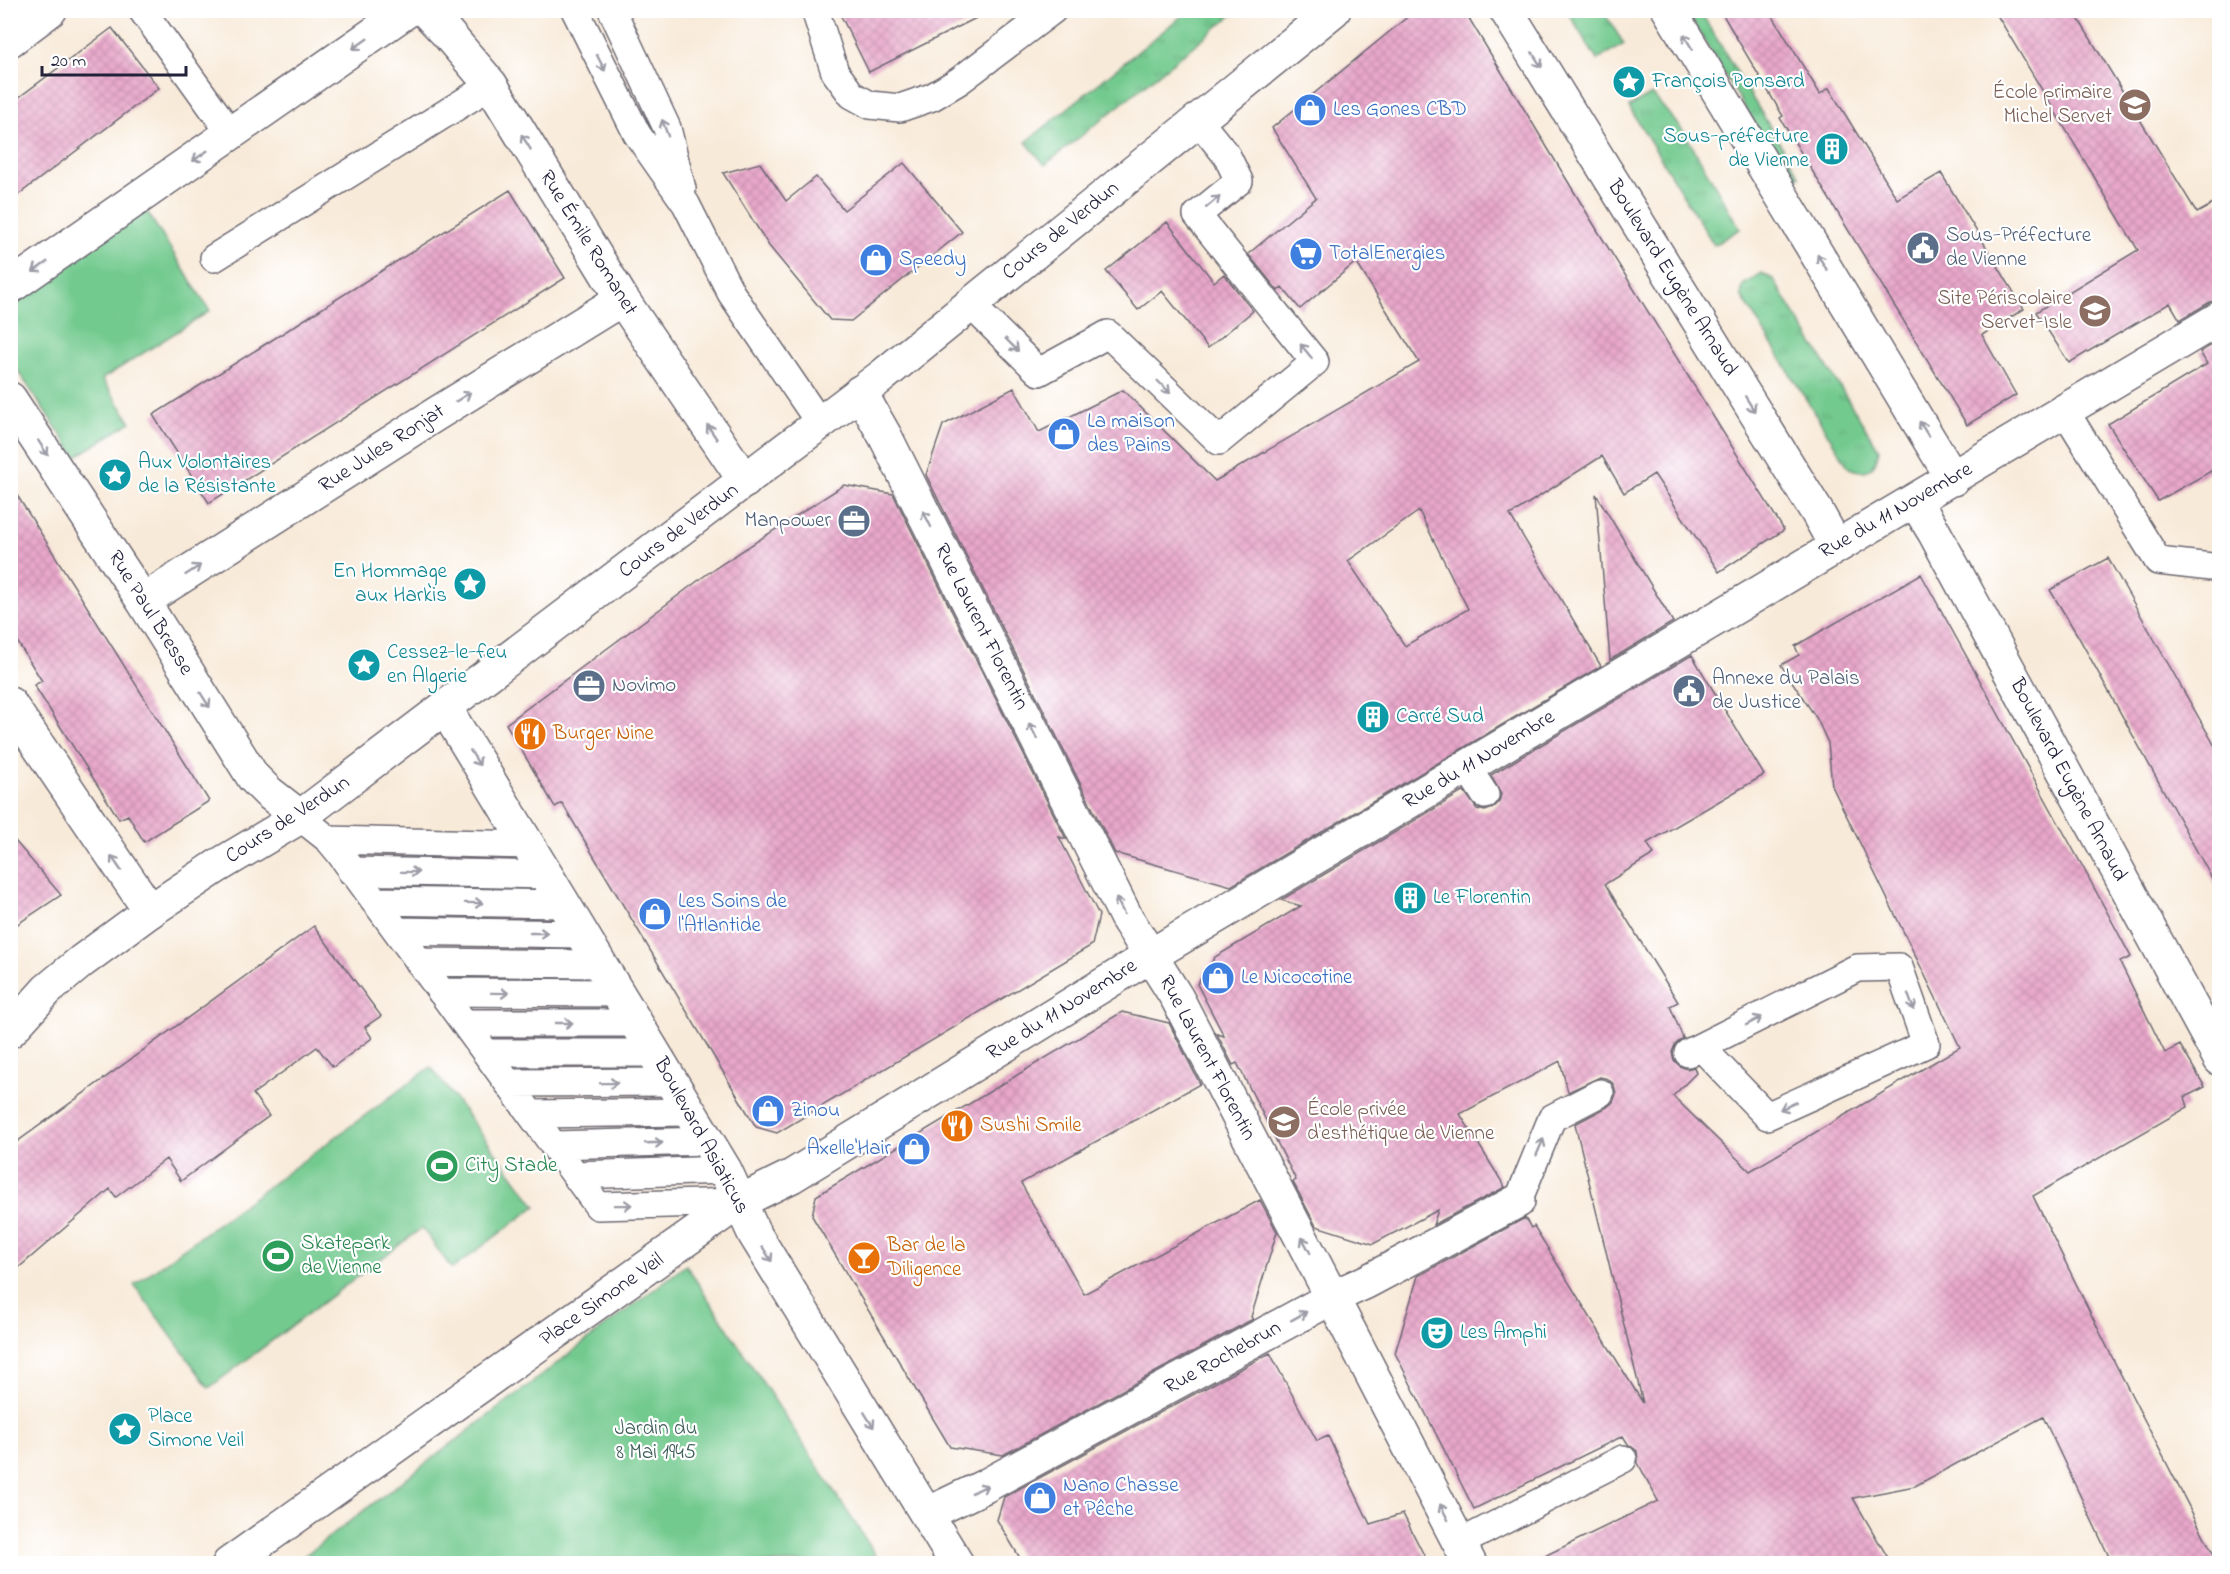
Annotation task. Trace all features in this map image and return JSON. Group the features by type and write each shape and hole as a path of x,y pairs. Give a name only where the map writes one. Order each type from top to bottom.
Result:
{"street":[{"path":"10,40 51,10"},
{"path":"10,287 408,10"},
{"name":"Rue Émile Romanet","path":"425,10 491,85 622,299 745,481"},
{"name":"Cours de Verdun","path":"10,1031 47,990 82,961 150,911 216,867 300,817 745,481 860,392 1334,10"},
{"name":"Boulevard Eugène Arnaud","path":"1506,10 1836,546"},
{"path":"1669,10 1953,479"},
{"name":"Rue Jules Ronjat","path":"143,601 436,414 622,299"},
{"name":"Rue du 11 Novembre","path":"739,1202 792,1176 1150,956 2220,318"},
{"name":"Rue Laurent Florentin","path":"860,392 885,436 1126,917 1177,998 1465,1553"},
{"name":"Rue Paul Bresse","path":"10,399 143,601 253,777 300,817"},
{"name":"Boulevard Eugène Arnaud","path":"1915,501 1934,532 2220,1059"},
{"path":"10,704 150,911"},
{"name":"Boulevard Asiaticus","path":"445,708 708,1141 725,1170 754,1233 957,1563"},
{"name":"Rue Rochebrun","path":"927,1514 985,1486 1334,1297 1518,1201"},
{"name":"Place Simone Veil","path":"229,1563 739,1202"}],"lane":[{"path":"142,10 231,134"},
{"path":"575,10 637,134 686,204 731,293 819,422"},
{"path":"612,10 667,128 686,204"},
{"path":"815,10 835,72 852,95 870,105 900,108 932,97 959,81 1053,10"},
{"path":"214,258 491,85"},
{"path":"970,304 1039,372 1108,334 1219,441 1315,362 1197,216 1239,181 1227,156 1198,120"},
{"path":"2065,411 2157,561 2220,568"},
{"path":"1467,767 1485,795"},
{"path":"300,817 329,840 598,1206 739,1202"},
{"path":"329,840 530,845"},
{"path":"351,871 548,875"},
{"path":"374,901 565,904"},
{"path":"397,931 583,934"},
{"path":"419,962 601,963"},
{"path":"1899,967 1926,1044 1767,1116 1695,1050 1857,968 1899,967"},
{"path":"441,992 619,993"},
{"path":"464,1023 636,1023"},
{"path":"486,1053 654,1053"},
{"path":"509,1083 672,1082"},
{"path":"1518,1201 1552,1118 1600,1093"},
{"path":"531,1114 690,1112"},
{"path":"553,1144 708,1141"},
{"path":"576,1175 725,1170"},
{"path":"1465,1553 1623,1459"}],"green space":[{"path":"1188,11 1237,11 1045,165 1026,142"},
{"path":"1567,11 1603,11 1624,44 1597,60"},
{"path":"1686,11 1700,11 1800,177 1792,178 1784,172"},
{"path":"1652,94 1684,132 1740,229 1714,245 1629,107"},
{"path":"146,210 210,311 102,379 131,422 76,457 11,361 10,302"},
{"path":"1762,273 1773,279 1879,450 1870,469 1861,471 1849,468 1741,295 1743,285"},
{"name":"Skatepark de Vienne","path":"431,1067 536,1206 452,1269 422,1228 209,1388 134,1285"},
{"name":"Jardin du 8 Mai 1945","path":"686,1265 881,1563 295,1563 661,1284"}],"building":[{"path":"838,10 992,10 869,72"},
{"path":"1416,10 1464,10 1599,233 1784,530 1719,572 1654,474 1624,493 1602,456 1510,515 1601,666 1231,886 1115,853 926,475 943,425 1014,388 1039,432 1123,390 1215,481 1419,362 1356,262 1300,309 1282,287 1278,291 1248,254 1316,198 1272,128","holes":["1419,511 1468,609 1405,646 1348,561"]},
{"path":"1720,10 1769,10 1820,94 1829,88 1897,199 1941,173 2024,309 1982,335 2016,395 1967,425 1780,118 1783,116"},
{"path":"1994,10 2073,10 2197,213 2220,200 2220,299 2210,302 2180,320 2170,303 2069,363 2036,312 2138,250"},
{"path":"112,28 159,88 10,201 10,104"},
{"path":"760,163 786,201 816,177 844,210 904,163 962,232 851,321 830,320 769,246 723,173"},
{"path":"510,190 565,278 209,503 153,415"},
{"path":"1167,222 1214,282 1224,274 1253,311 1208,348 1162,291 1138,310 1106,271"},
{"path":"2220,340 2220,466 2158,501 2108,424 2207,364 2200,352"},
{"path":"10,484 209,801 144,842 128,815 119,819 34,685 42,681 10,630"},
{"path":"844,485 893,494 1066,839 1059,837 1099,915 1092,945 777,1133 756,1127 562,803 555,807 506,724 711,571"},
{"path":"1596,494 1673,622 1610,660"},
{"path":"2108,558 2220,755 2220,893 2078,636 2050,590"},
{"path":"1921,574 2131,957 2120,962 2165,1053 2180,1045 2205,1087 2185,1097 2188,1107 2033,1196 2114,1361 2218,1563 2112,1563 2043,1417 1915,1486 1853,1498 1891,1563 1530,1563 1658,1501 1638,1463 1637,1451 1628,1444 1623,1436 1474,1509 1395,1353 1418,1276 1525,1218 1531,1228 1534,1226 1643,1403 1575,1124 1613,1102 1616,1094 1614,1085 1608,1079 1600,1077 1568,1092 1560,1061 1460,1114 1505,1187 1433,1225 1438,1210 1373,1244 1316,1226 1293,1182 1296,1180 1237,1063 1233,1065 1217,1034 1224,1036 1197,984 1215,957 1301,906 1281,900 1464,791 1477,809 1485,811 1493,808 1499,802 1501,794 1491,775 1692,655 1764,775 1647,843 1654,854 1605,884 1678,1002 1670,1006 1683,1038 1675,1045 1672,1052 1674,1060 1687,1069 1694,1067 1696,1073 1673,1096 1750,1171 1960,1047 1832,786 1828,743 1817,719 1781,665 1799,655 1795,646"},
{"path":"10,835 61,895 10,929"},
{"path":"314,926 381,1016 365,1027 372,1038 333,1067 317,1047 253,1094 269,1116 181,1181 166,1159 116,1197 110,1189 10,1275 10,1147"},
{"path":"1122,1012 1169,1023 1200,1084 1021,1183 1084,1294 1260,1200 1277,1232 1251,1317 1253,1319 1003,1455 950,1447 812,1216 816,1196"},
{"path":"1270,1353 1317,1441 1328,1436 1370,1524 1403,1514 1428,1563 1023,1563 997,1520 1004,1497"}],"place":[{"name":"François Ponsard","path":"1629,82"},
{"name":"École primaire Michel Servet","path":"2135,105"},
{"name":"Les Gones CBD","path":"1310,110"},
{"name":"Sous-préfecture de Vienne","path":"1832,149"},
{"name":"Sous-Préfecture de Vienne","path":"1923,248"},
{"name":"TotalEnergies","path":"1306,254"},
{"name":"Speedy","path":"876,260"},
{"name":"Site Périscolaire Servet-Isle","path":"2095,311"},
{"name":"La maison des Pains","path":"1064,434"},
{"name":"Aux Volontaires de la Résistante","path":"115,475"},
{"name":"Manpower","path":"854,521"},
{"name":"En Hommage aux Harkis","path":"470,584"},
{"name":"Cessez-le-feu en Algerie","path":"364,665"},
{"name":"Novimo","path":"589,686"},
{"name":"Annexe du Palais de Justice","path":"1689,691"},
{"name":"Carré Sud","path":"1373,717"},
{"name":"Burger Nine","path":"530,734"},
{"name":"Le Florentin","path":"1410,898"},
{"name":"Les Soins de l'Atlantide","path":"655,914"},
{"name":"Le Nicocotine","path":"1218,978"},
{"name":"Zinou","path":"768,1111"},
{"name":"École privée d'esthétique de Vienne","path":"1284,1122"},
{"name":"Sushi Smile","path":"957,1126"},
{"name":"Axelle'Hair","path":"914,1149"},
{"name":"City Stade","path":"442,1166"},
{"name":"Skatepark de Vienne","path":"278,1256"},
{"name":"Bar de la Diligence","path":"864,1258"},
{"name":"Les Amphi","path":"1437,1333"},
{"name":"Place Simone Veil","path":"125,1429"},
{"name":"Nano Chasse et Pêche","path":"1040,1498"}]}
